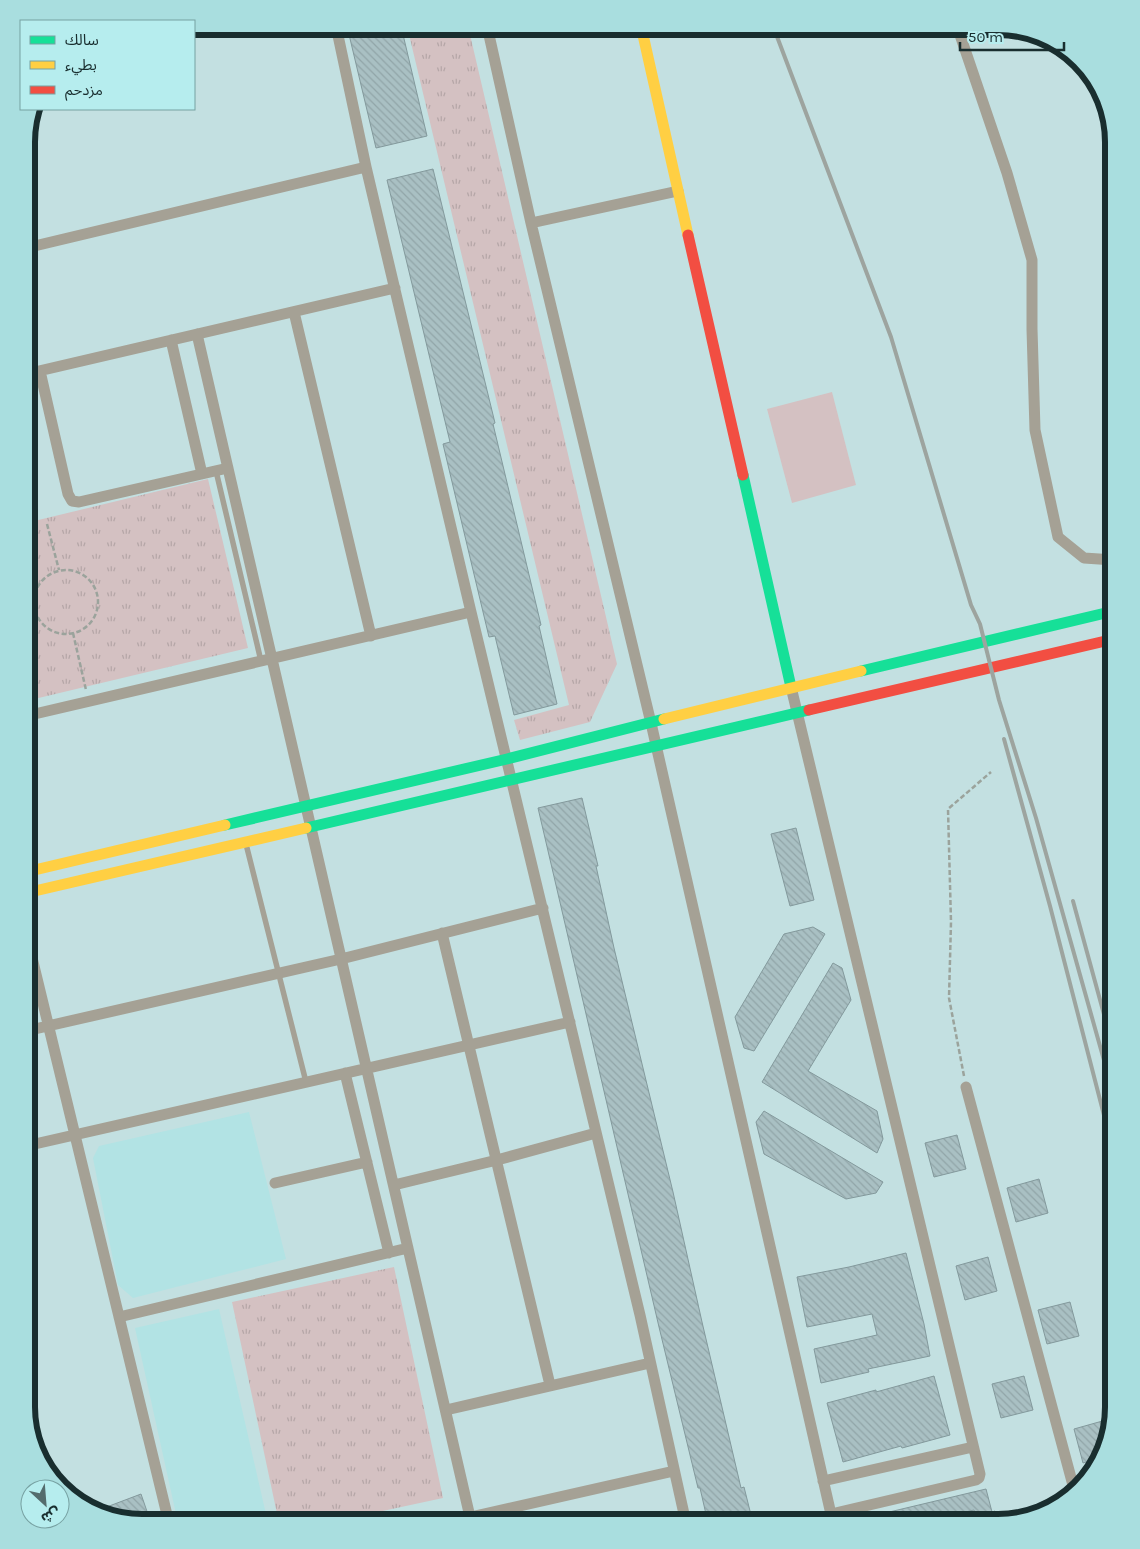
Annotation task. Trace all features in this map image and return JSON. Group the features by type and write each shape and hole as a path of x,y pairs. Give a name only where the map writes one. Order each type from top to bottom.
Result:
{"street":[{"path":"338,35 366,167 570,1022 684,1514"},
{"path":"488,35 530,223 652,723 831,1514"},
{"path":"642,35 791,687 980,1474 976,1480 847,1514"},
{"path":"960,35 1007,173 1032,260 1035,430 1058,537 1084,558 1105,559"},
{"path":"35,246 366,167"},
{"path":"530,223 678,191"},
{"path":"35,372 395,288"},
{"path":"294,312 371,636"},
{"path":"197,334 228,468 267,660 306,807 469,1514"},
{"path":"171,340 202,474"},
{"path":"40,371 68,494 72,501 79,502 228,468"},
{"path":"35,714 471,612"},
{"path":"35,870 507,759 791,687 1105,613"},
{"path":"35,891 1105,641"},
{"path":"35,1029 341,959 543,908"},
{"path":"442,933 550,1385"},
{"path":"35,969 167,1514"},
{"path":"35,1144 570,1022"},
{"path":"345,1073 389,1253"},
{"path":"966,1087 1072,1484"},
{"path":"394,1185 596,1133"},
{"path":"275,1183 367,1162"},
{"path":"119,1317 408,1248"},
{"path":"446,1410 650,1363"},
{"path":"823,1481 973,1447"},
{"path":"483,1514 674,1471"}],"lane":[{"path":"216,471 267,660"},
{"path":"246,848 306,1082"}],"path":[{"path":"47,524 59,570"},
{"path":"35,594 38,584 44,578 59,570 67,569 83,574 90,580 98,594 97,611 93,619 81,630 73,633 56,633 48,629 42,624 35,611"},
{"path":"73,633 89,702"},
{"path":"966,1087 949,998 951,922 948,809 992,772"}],"shaded area":[{"path":"249,1112 286,1259 133,1298 118,1285 93,1158 99,1146"},
{"path":"219,1309 266,1514 176,1514 135,1328"}],"green space":[{"path":"409,35 470,35 617,664 590,722 520,740 514,720 569,705"},
{"path":"832,392 856,485 792,503 767,409"},
{"path":"208,479 248,648 35,699 35,521"},
{"path":"394,1267 443,1498 369,1514 277,1514 232,1302"}],"building":[{"path":"349,35 403,35 427,136 376,148"},
{"path":"433,169 495,423 493,424 541,625 539,626 557,704 514,715 495,636 489,637 443,444 450,442 387,180"},
{"path":"582,798 614,948 673,1192 741,1488 744,1487 751,1514 706,1514 700,1488 698,1488 538,808"},
{"path":"796,828 814,900 790,906 771,834"},
{"path":"813,927 825,934 754,1051 744,1048 735,1017 784,934"},
{"path":"833,963 842,968 851,1000 808,1071 877,1111 883,1139 877,1153 762,1082"},
{"path":"764,1111 883,1182 876,1193 846,1199 764,1154 756,1122"},
{"path":"957,1135 966,1169 934,1177 925,1143"},
{"path":"1039,1179 1048,1213 1016,1222 1007,1188"},
{"path":"906,1253 930,1356 868,1369 869,1372 821,1383 814,1349 877,1335 872,1314 807,1327 797,1277"},
{"path":"988,1257 997,1291 965,1300 956,1266"},
{"path":"1070,1302 1079,1336 1047,1344 1038,1310"},
{"path":"934,1376 950,1435 843,1462 827,1403"},
{"path":"1024,1376 1033,1410 1001,1418 992,1384"},
{"path":"1104,1421 1099,1441 1090,1461 1083,1463 1074,1429"},
{"path":"986,1489 992,1512 995,1511 996,1514 975,1514 974,1510 957,1514 881,1514"},
{"path":"141,1494 148,1514 121,1512 106,1507"}],"railway":[{"path":"776,35 891,337 971,605 980,624 999,700 1036,818 1105,1064"},
{"path":"1004,739 1050,906 1105,1119"},
{"path":"1073,901 1105,1018"}],"traffic: fast":[{"path":"743,475 791,687"},
{"path":"861,671 1105,613"},
{"path":"306,828 809,710"},
{"path":"225,825 507,759 664,719"}],"traffic: slow":[{"path":"643,35 688,235"},
{"path":"664,719 861,671"},
{"path":"35,870 225,825"},
{"path":"35,891 306,828"}],"traffic: jam":[{"path":"688,235 743,475"},
{"path":"809,710 1105,641"}]}
